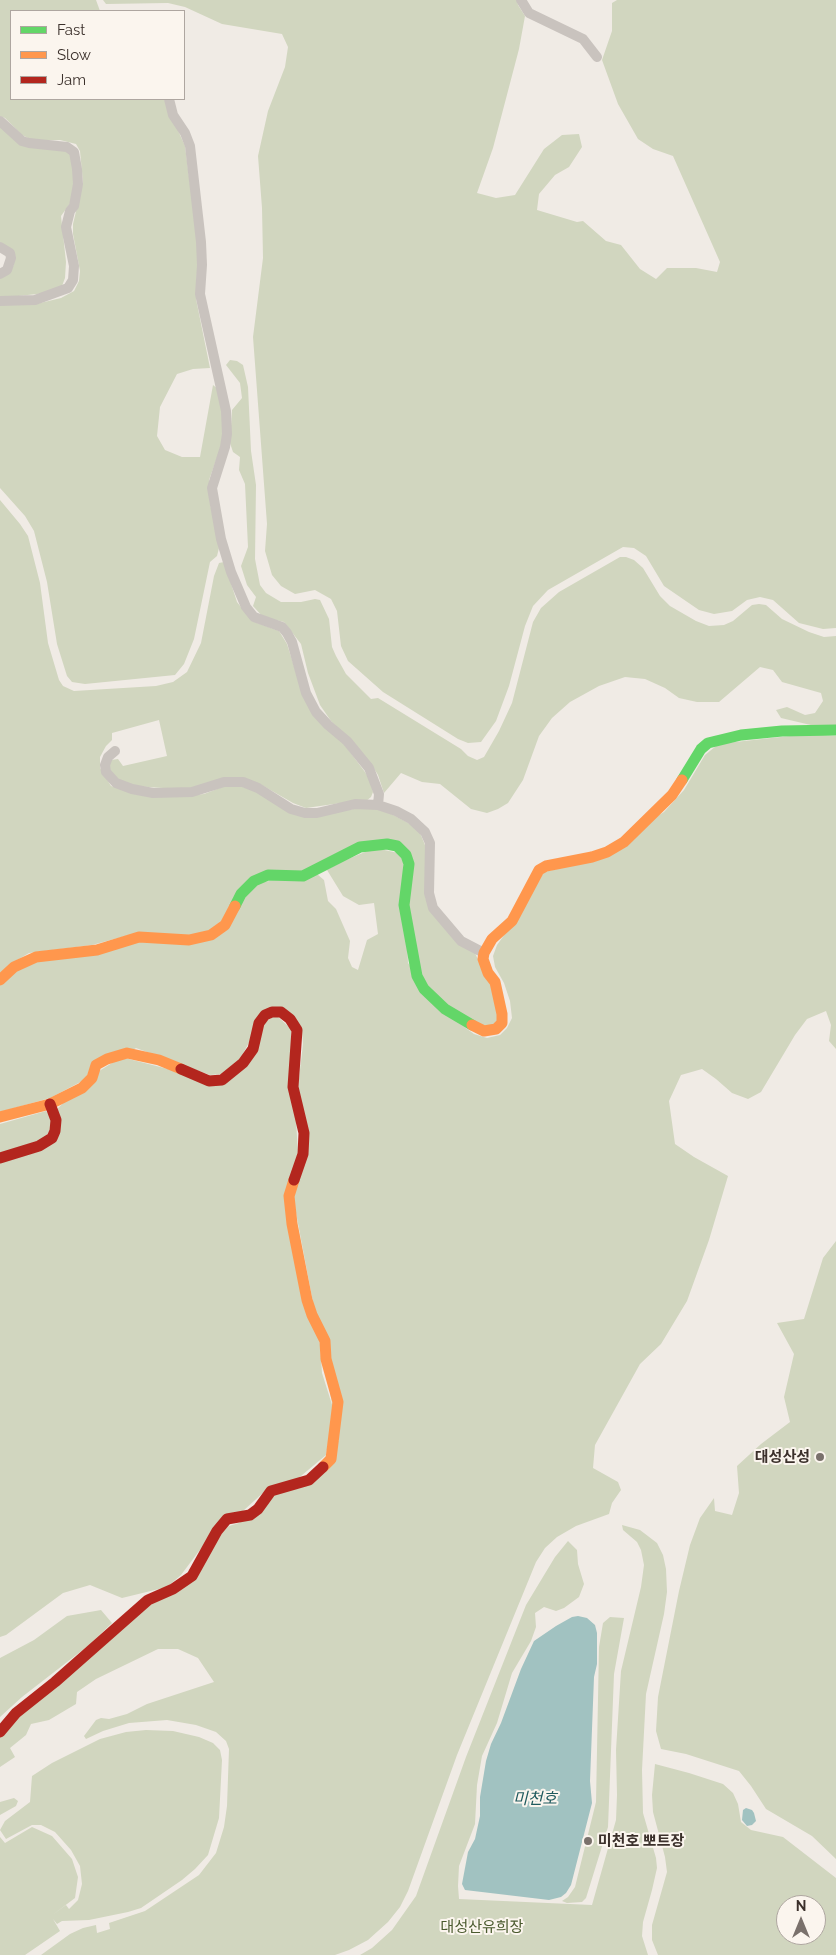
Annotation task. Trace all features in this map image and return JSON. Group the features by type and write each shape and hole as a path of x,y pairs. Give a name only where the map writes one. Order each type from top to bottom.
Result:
{"street":[{"path":"520,0 529,13 583,39 597,57"},
{"path":"169,100 173,115 185,132 190,146 201,242 200,294 226,411 227,434 225,447 212,488 221,539 231,572 246,608 254,617 282,627 287,633 292,642 306,693 316,712 347,741 369,768 379,794 378,805"},
{"path":"0,121 22,141 29,144 67,147 74,152 78,184 74,206 70,211 66,227 74,266 73,280 68,288 36,300 0,301"},
{"path":"0,247 10,253 11,258 7,270 0,274"},
{"path":"0,980 14,967 36,957 97,950 139,937 180,940 211,935 225,925 241,894 254,881 268,875 303,876 360,847 375,845 397,846 406,855 408,864 408,880 404,904 413,961 417,976 424,989 445,1009 471,1025 484,1031 496,1029 502,1023 502,1014 495,982 488,973 484,953 492,939 512,921 540,870 546,866 608,852 624,842 672,795 701,749 708,743 741,735 782,731 836,730"},
{"path":"115,751 108,757 106,772 116,784 132,789 153,792 192,792 224,782 243,782 305,813 317,813 355,804 378,805 396,811 411,819 425,832 430,842 429,893 434,908 461,940 484,953"},
{"path":"0,1117 50,1104 87,1085 92,1078 96,1065 107,1059 127,1053 159,1060 209,1081 222,1080 238,1068 253,1049 259,1023 265,1015 272,1012 281,1012 290,1019 297,1030 293,1087 304,1133 303,1154 289,1196 292,1224 307,1300 325,1341 326,1359 338,1402 332,1458 321,1469 309,1480 272,1492 258,1509 250,1515 227,1519 217,1530 192,1576 173,1589 148,1600 55,1682 16,1713 0,1732"},
{"path":"0,1158 39,1146 52,1138 56,1120 50,1104"}],"green space":[{"path":"0,0 96,0 100,10 10,10 10,100 164,100 185,146 198,245 196,299 210,368 193,369 177,374 160,407 157,436 165,450 182,457 200,457 213,385 218,389 223,413 224,438 209,480 210,503 219,548 217,556 210,562 194,639 184,664 175,675 85,684 72,682 67,676 57,644 47,582 34,531 25,516 0,488 0,305 36,304 61,298 74,291 79,281 80,271 73,224 83,182 80,151 76,144 60,140 34,141 22,135 5,118 0,116"},
{"path":"103,0 517,0 525,16 519,49 493,148 477,193 496,198 515,195 544,149 562,135 579,134 582,147 569,167 555,175 539,194 537,210 577,222 583,221 606,241 621,245 640,269 656,279 667,268 696,268 717,272 720,262 673,156 653,149 638,139 618,104 602,60 612,31 612,3 617,0 836,0 836,628 823,629 799,623 773,600 760,597 747,600 732,611 714,614 699,610 664,586 646,556 634,548 623,547 548,590 533,606 525,626 509,686 496,721 481,742 468,743 458,739 383,692 348,661 341,646 337,611 331,599 315,590 295,594 281,586 272,575 265,551 267,524 253,337 263,258 258,156 268,111 285,67 288,47 282,34 222,24 185,7 168,3 106,4"},
{"path":"0,125 22,145 68,151 72,158 74,185 71,202 61,216 66,262 65,278 62,286 46,293 0,298 0,276 14,265 0,242"},
{"path":"230,360 237,361 243,365 248,387 251,451 256,485 255,559 260,585 266,593 281,602 320,600 329,619 332,647 336,656 346,674 371,699 378,698 461,749 468,756 477,760 484,757 512,703 533,622 541,608 559,592 620,557 626,557 634,560 643,568 660,596 670,606 709,626 724,625 733,621 752,605 759,604 766,605 782,619 809,632 824,637 836,636 836,727 815,726 781,718 776,710 787,707 805,715 815,713 823,701 821,693 782,682 773,670 760,667 719,702 697,702 679,698 665,688 645,679 625,677 599,686 570,702 552,718 539,736 523,780 508,803 498,809 487,813 471,809 440,784 422,782 401,773 384,793 378,775 370,762 331,721 320,705 308,673 301,644 284,622 263,617 253,606 256,597 247,585 241,566 248,547 245,484 239,470 240,457 233,452 230,443 232,410 242,398 240,383 226,365"},
{"path":"0,500 28,536 40,583 48,643 59,680 63,686 74,691 156,686 173,682 187,672 201,643 214,576 219,563 224,562 237,602 252,621 279,631 287,644 302,691 311,710 323,726 344,744 365,772 371,782 373,792 371,797 365,802 348,802 306,808 293,803 260,784 244,778 226,778 190,789 134,786 118,780 108,767 111,760 118,759 123,766 167,756 159,720 112,733 112,740 100,757 100,768 111,786 138,795 186,796 204,794 225,786 240,786 255,791 274,803 310,818 353,809 382,809 412,825 420,833 425,845 427,857 426,900 443,925 460,943 475,953 485,975 495,990 500,1015 497,1023 492,1026 483,1026 475,1023 453,1009 429,988 422,975 414,944 408,904 412,862 410,852 402,844 384,841 369,842 351,847 327,861 303,871 273,872 260,874 250,879 236,895 221,925 206,933 189,936 137,933 92,945 29,953 14,962 0,975"},
{"path":"808,734 836,736 836,1049 829,1041 831,1025 826,1011 807,1019 795,1035 761,1092 748,1099 732,1093 702,1069 681,1075 669,1101 675,1144 728,1176 709,1240 687,1301 661,1344 640,1364 595,1445 593,1468 618,1482 621,1490 612,1503 609,1514 576,1526 557,1537 545,1548 536,1562 457,1755 408,1891 400,1907 388,1922 368,1940 335,1955 41,1955 70,1934 83,1928 96,1925 97,1933 110,1929 109,1923 145,1911 199,1875 216,1853 224,1827 227,1806 229,1749 226,1741 216,1732 196,1725 167,1720 129,1723 103,1731 86,1739 84,1736 96,1720 127,1714 147,1704 214,1682 198,1658 178,1649 158,1649 96,1679 77,1692 76,1704 49,1720 31,1724 26,1735 10,1748 15,1757 0,1767 0,1737 15,1718 146,1606 185,1586 220,1533 229,1526 239,1523 276,1493 300,1488 339,1440 293,1197 300,1175 298,1087 303,1044 302,1031 275,1007 253,1035 240,1059 221,1074 210,1075 136,1048 88,1078 50,1098 0,1112 0,984 25,964 130,942 210,939 256,883 317,874 324,880 328,901 336,909 350,941 348,958 352,967 358,970 367,940 378,934 374,903 359,905 343,896 327,870 343,861 375,848 403,854 408,963 448,1015 474,1034 487,1038 500,1035 507,1028 512,1018 510,1001 504,983 495,967 493,956 497,945 544,872 581,863 664,812 684,790 705,755 716,746 726,743"},
{"path":"276,1015 291,1029 298,1155 289,1179 320,1344 322,1373 334,1411 326,1455 295,1481 265,1491 199,1551 181,1575 167,1587 122,1598 90,1585 63,1593 6,1635 0,1637 0,1162 49,1145 57,1109 100,1068 121,1057 223,1083 265,1022"},
{"path":"46,1111 54,1122 45,1139 0,1153 0,1124"},
{"path":"836,1241 836,1859 812,1836 766,1809 739,1771 686,1754 661,1749 656,1731 658,1697 690,1545 700,1518 714,1498 715,1511 732,1515 739,1493 737,1466 761,1444 790,1422 784,1397 794,1354 777,1323 804,1319 823,1258"},
{"name":"대성산유희장","path":"622,1525 640,1530 657,1543 663,1555 666,1569 667,1592 664,1614 646,1694 642,1770 643,1813 657,1868 643,1922 642,1936 648,1955 360,1955 372,1948 392,1930 416,1896 466,1757 526,1605 555,1557 568,1541 577,1550 578,1564 584,1584 579,1597 564,1608 556,1611 544,1607 535,1613 536,1627 531,1641 512,1673 497,1723 482,1756 477,1785 475,1824 459,1866 458,1886 459,1899 592,1905 616,1820 616,1750 621,1671 641,1587 644,1565 637,1542 623,1530"},
{"path":"101,1610 112,1623 89,1645 22,1697 0,1717 0,1658 34,1640 67,1616"},
{"path":"610,1617 624,1618 614,1674 608,1827 586,1898 582,1902 567,1903 562,1901 568,1897 575,1887 596,1802 599,1647 603,1623"},
{"path":"146,1730 173,1731 199,1737 213,1743 220,1750 222,1760 219,1818 208,1855 182,1880 141,1908 89,1920 62,1921 57,1924 53,1919 60,1931 25,1955 0,1955 0,1837 5,1843 32,1827 52,1836 72,1859 78,1877 75,1898 51,1916 66,1905 69,1909 78,1900 82,1884 80,1866 71,1850 55,1832 41,1825 32,1825 6,1839 0,1830 5,1821 30,1802 32,1776 52,1763 100,1739 126,1732"},
{"path":"655,1764 723,1784 733,1793 738,1804 741,1822 751,1830 783,1837 836,1878 836,1955 658,1955 652,1940 652,1925 667,1872 653,1812 652,1795"},
{"path":"14,1798 18,1801 16,1806 0,1815 0,1802"}],"water":[{"name":"미천호","path":"572,1617 587,1618 595,1625 597,1633 597,1664 594,1677 590,1781 592,1803 571,1885 561,1897 549,1900 465,1890 462,1884 468,1852 475,1839 480,1816 480,1797 486,1761 521,1669 534,1641 556,1626"},
{"path":"746,1808 752,1810 756,1821 752,1825 747,1826 742,1820 743,1810"}],"traffic: fast":[{"path":"682,780 701,749 708,743 741,735 782,731 836,730"},
{"path":"235,906 241,894 254,881 268,875 303,876 360,847 387,844 397,846 406,855 409,864 404,905 417,976 424,989 445,1009 472,1025"}],"traffic: slow":[{"path":"472,1025 484,1031 496,1029 502,1023 502,1014 495,982 488,973 483,959 484,953 492,939 512,921 539,870 546,866 592,857 607,852 624,842 672,795 682,780"},
{"path":"0,980 14,967 36,957 97,950 139,937 189,940 211,935 225,925 235,906"},
{"path":"0,1117 50,1104 82,1088 92,1078 96,1065 107,1059 127,1053 159,1060 181,1069"},
{"path":"294,1180 289,1196 292,1224 307,1300 325,1341 326,1359 338,1402 331,1459 323,1467"}],"traffic: jam":[{"path":"181,1069 209,1081 222,1080 243,1063 253,1049 259,1023 265,1015 272,1012 281,1012 290,1019 297,1030 293,1087 304,1133 303,1154 294,1180"},
{"path":"0,1158 39,1146 52,1138 56,1120 50,1104"},
{"path":"0,1732 16,1713 55,1682 148,1600 173,1589 192,1576 217,1531 227,1519 250,1515 258,1509 271,1491 309,1480 323,1467"}],"place":[{"name":"대성산성","path":"820,1457"},
{"name":"미천호 뽀트장","path":"588,1841"}]}
